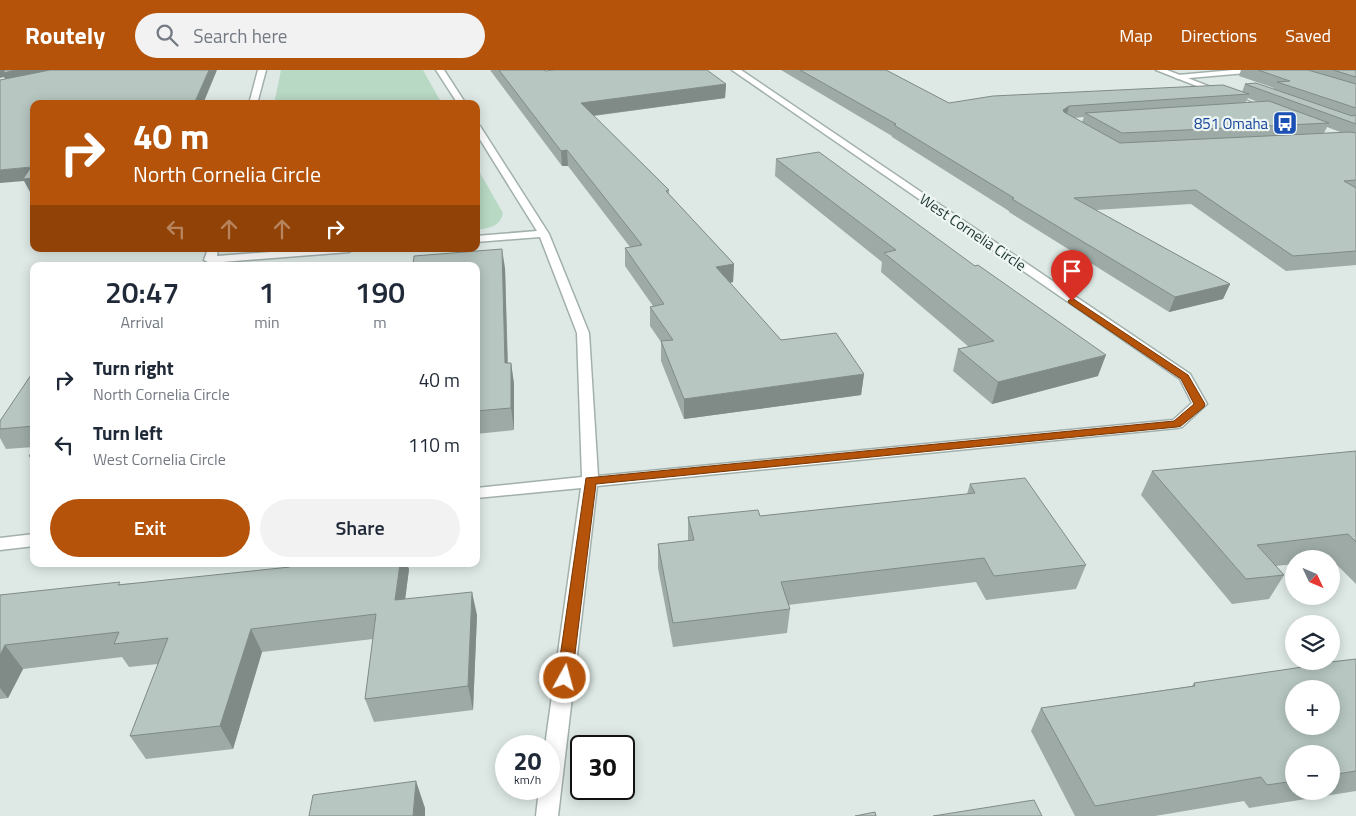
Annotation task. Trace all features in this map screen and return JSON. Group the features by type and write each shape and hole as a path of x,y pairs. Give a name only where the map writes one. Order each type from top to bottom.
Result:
{"street":[{"path":"254,100 262,70"},
{"path":"440,70 459,100"},
{"name":"West Cornelia Circle","path":"590,481 1177,424 1200,404 1185,378 736,70"},
{"path":"1160,70 1270,110 1244,110"},
{"path":"1178,77 1257,70"},
{"path":"1224,94 1243,91"},
{"path":"480,132 544,234 583,333 590,481 547,816"},
{"path":"480,239 544,234"},
{"path":"212,252 210,260 311,252"},
{"path":"480,493 590,481"},
{"path":"0,544 30,540"}],"green space":[{"path":"281,70 423,70 440,100 275,100"},
{"path":"480,173 503,213 502,218 497,224 480,229"}],"building":[{"path":"5,70 16,70 3,73"},
{"path":"50,70 209,70 196,100 30,100 30,167 0,170 0,80"},
{"path":"499,70 707,70 726,84 581,103 669,190 666,191 734,264 716,267 781,340 836,333 864,374 684,399 661,341 673,340 650,307 664,304 625,248 642,245 567,150 561,151"},
{"path":"800,70 886,70 949,103 993,96 1223,85 1249,94 1069,106 1063,110 1120,143 1356,133 1356,180 1344,181 1356,188 1356,251 1293,256 1196,190 1074,198 1230,284 1175,297 1012,199 1014,198 894,125 896,124"},
{"path":"1258,70 1308,70 1356,84 1356,108 1277,82 1290,81"},
{"path":"1333,70 1356,70 1356,77"},
{"path":"1256,83 1352,116 1356,115 1356,124 1245,84"},
{"path":"1269,101 1329,123 1122,133 1085,113"},
{"path":"819,152 975,266 978,265 1106,355 998,382 958,349 994,341 884,253 896,250 776,159"},
{"path":"30,168 30,178 23,179"},
{"path":"502,249 505,363 511,363 511,408 480,411 480,262 413,262 414,256"},
{"path":"30,376 30,426 0,429 0,421"},
{"path":"1356,451 1356,542 1348,534 1257,545 1284,575 1246,579 1152,471"},
{"path":"1025,478 1086,565 994,576 984,558 781,582 790,609 673,623 658,544 694,540 688,517 758,510 760,516 975,493 970,484"},
{"path":"290,567 400,567 395,600 472,592 468,686 365,699 376,614 251,629 220,726 130,736 168,638 114,644 119,632 5,645 0,655 0,595 120,582 118,585"},
{"path":"1356,659 1356,771 1340,774 1340,745 1285,745 1285,782 1267,785 1261,777 1095,806 1041,708 1195,686 1194,683 1285,670 1340,670 1340,661"},
{"path":"416,781 413,816 309,816 313,795"},
{"path":"1034,800 1042,816 933,816"},
{"path":"875,812 876,816 855,816"}],"place":[{"name":"851 Omaha","path":"1285,123"}],"route":[{"path":"565,678 590,481 1177,424 1200,404 1185,378 1072,301"}]}
